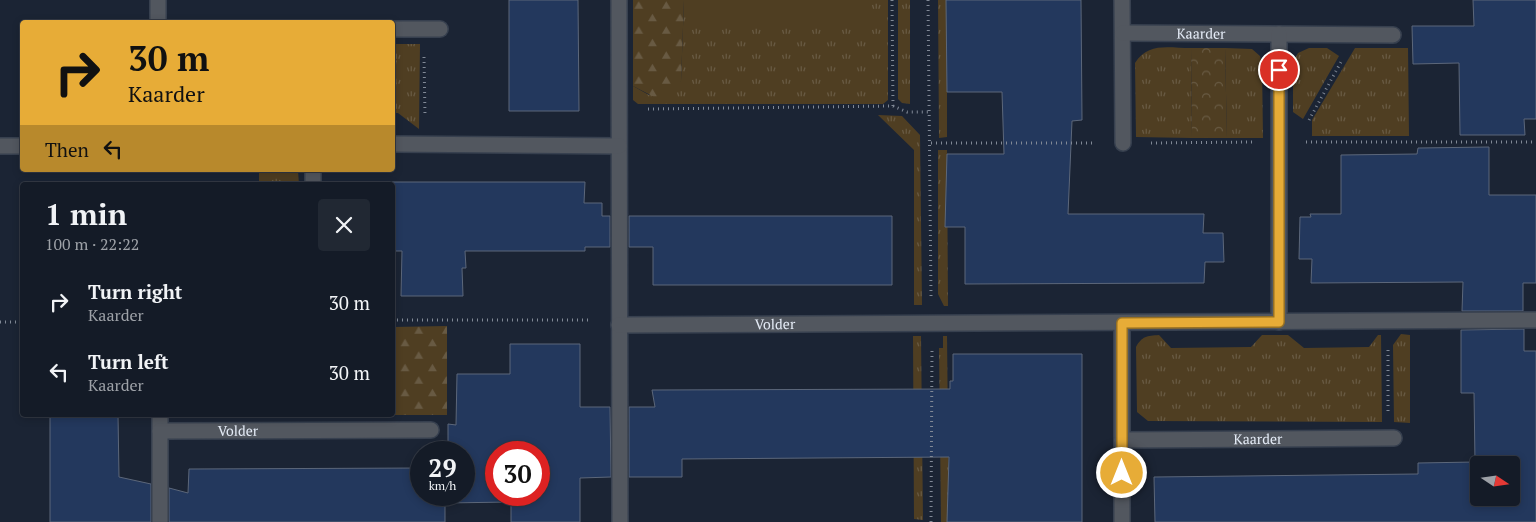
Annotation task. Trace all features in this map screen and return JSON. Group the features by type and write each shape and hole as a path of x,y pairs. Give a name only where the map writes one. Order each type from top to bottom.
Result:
{"street":[{"path":"158,0 158,20"},
{"path":"619,0 620,522"},
{"path":"1122,0 1123,143"},
{"path":"395,29 440,29"},
{"name":"Kaarder","path":"1123,33 1393,35"},
{"path":"1279,34 1279,322"},
{"path":"395,144 619,146"},
{"path":"0,146 20,146"},
{"path":"932,324 1536,320"},
{"name":"Volder","path":"619,322 932,324"},
{"path":"1122,323 1122,522"},
{"path":"160,417 160,522"},
{"name":"Volder","path":"160,431 315,422 431,430"},
{"name":"Kaarder","path":"1122,440 1391,438"}],"path":[{"path":"892,0 893,106"},
{"path":"928,0 932,324 931,522"},
{"path":"424,29 425,119 433,144"},
{"path":"1296,142 1357,35"},
{"path":"619,110 893,106 907,112 930,112"},
{"path":"930,144 1536,142"},
{"path":"395,320 619,322"},
{"path":"1388,321 1391,438"},
{"path":"0,322 20,322"}],"green space":[{"path":"633,0 684,0 681,81 675,94 660,100 633,86"},
{"path":"684,0 691,0 691,23 869,24 869,0 888,0 888,100 883,104 638,104 633,100 633,86 649,95 681,81"},
{"path":"691,0 869,0 869,24 691,24"},
{"path":"898,0 910,0 910,104 902,103 898,99"},
{"path":"938,0 947,0 947,137 939,138"},
{"path":"395,44 420,44 419,129 398,113 395,113"},
{"path":"1167,47 1191,48 1192,138 1136,137 1135,63 1140,56 1152,49"},
{"path":"1191,48 1225,48 1227,138 1192,138"},
{"path":"1225,48 1252,49 1260,56 1262,64 1263,138 1227,138"},
{"path":"1309,48 1327,48 1339,56 1303,119 1293,112 1293,62 1298,53"},
{"path":"1355,48 1408,48 1409,136 1312,136 1312,120"},
{"path":"395,60 397,60 396,103"},
{"path":"878,115 902,116 920,135 922,305 914,305 914,150"},
{"path":"938,150 947,150 948,306 944,306 938,294"},
{"path":"259,172 298,172 299,182 259,182"},
{"path":"447,326 447,415 395,415 395,327"},
{"path":"1401,334 1410,335 1410,423 1394,422 1393,345"},
{"path":"1159,335 1171,348 1251,347 1262,335 1288,335 1304,348 1369,347 1378,335 1381,335 1382,422 1148,421 1137,412 1136,347 1145,337"},
{"path":"913,336 921,336 923,520 914,519"},
{"path":"943,336 947,336 949,522 941,522 939,348 943,348"}],"building":[{"path":"509,0 578,0 579,111 509,111"},
{"path":"946,0 1081,0 1082,120 1072,121 1068,214 1204,214 1203,233 1223,233 1224,262 1205,262 1204,283 965,284 965,227 945,227 947,154 1004,154 1002,92 947,92"},
{"path":"1473,0 1536,0 1536,119 1524,119 1525,135 1460,135 1459,63 1413,64 1412,26 1474,26"},
{"path":"1489,147 1489,195 1536,195 1536,283 1523,283 1523,311 1462,311 1463,282 1311,283 1312,259 1299,259 1300,217 1311,217 1310,214 1341,214 1341,155 1417,154 1418,148"},
{"path":"395,182 585,182 584,203 602,203 602,216 610,216 610,247 585,247 585,251 465,251 466,268 462,268 463,296 401,296 402,251 395,251"},
{"path":"629,216 892,216 892,285 653,285 653,247 629,247"},
{"path":"1524,329 1524,351 1536,351 1536,522 1155,522 1154,477 1418,474 1418,463 1470,462 1470,506 1520,506 1520,456 1475,456 1474,393 1461,393 1461,330"},
{"path":"510,344 580,344 580,407 610,407 611,477 580,478 580,522 511,522 511,506 550,506 550,441 485,441 485,502 475,503 475,441 448,441 448,424 456,425 457,374 510,374"},
{"path":"953,354 1082,354 1082,522 947,522 949,457 682,459 682,477 629,477 629,407 655,407 652,390 950,389 950,381 953,381"},
{"path":"50,417 118,417 119,477 151,484 151,522 50,522"},
{"path":"410,468 410,506 445,506 445,522 169,522 169,488 188,493 189,469"}],"route":[{"path":"1122,473 1122,323 1279,322 1279,70"}]}
